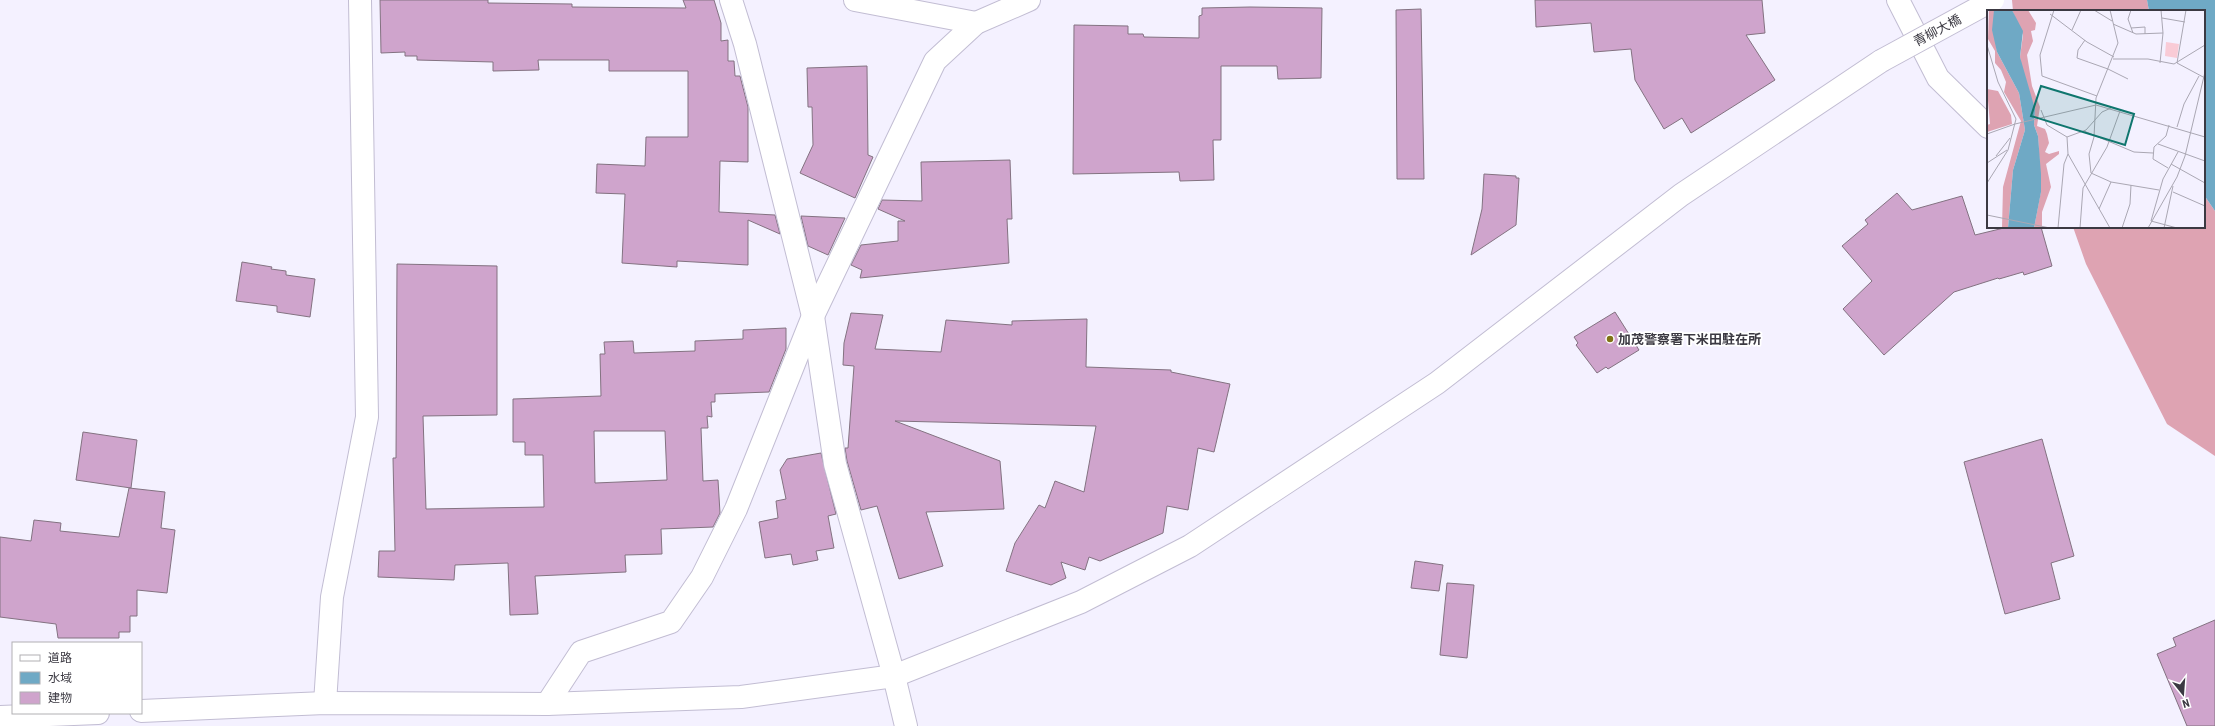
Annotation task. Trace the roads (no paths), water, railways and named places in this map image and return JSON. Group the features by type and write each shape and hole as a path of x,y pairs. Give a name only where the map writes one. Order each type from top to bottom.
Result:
{"street":[{"path":"325,703 332,597 367,417 360,0"},
{"path":"731,0 745,44 813,316 835,464 894,676 906,726"},
{"path":"855,0 976,23"},
{"path":"548,704 581,652 671,622 702,577 736,510 813,316 935,61 976,23 1029,0"},
{"path":"1898,0 1938,78 1987,126"},
{"name":"青柳大橋","path":"142,711 325,703 548,704 741,698 894,676 1081,602 1190,546 1437,383 1681,195 1881,61 1993,0"},
{"path":"0,717 74,714"}],"water":[{"path":"2147,0 2215,0 2215,211 2205,196 2205,10 2149,10"}],"place":[{"name":"加茂警察署下米田駐在所","path":"1610,339"}]}
